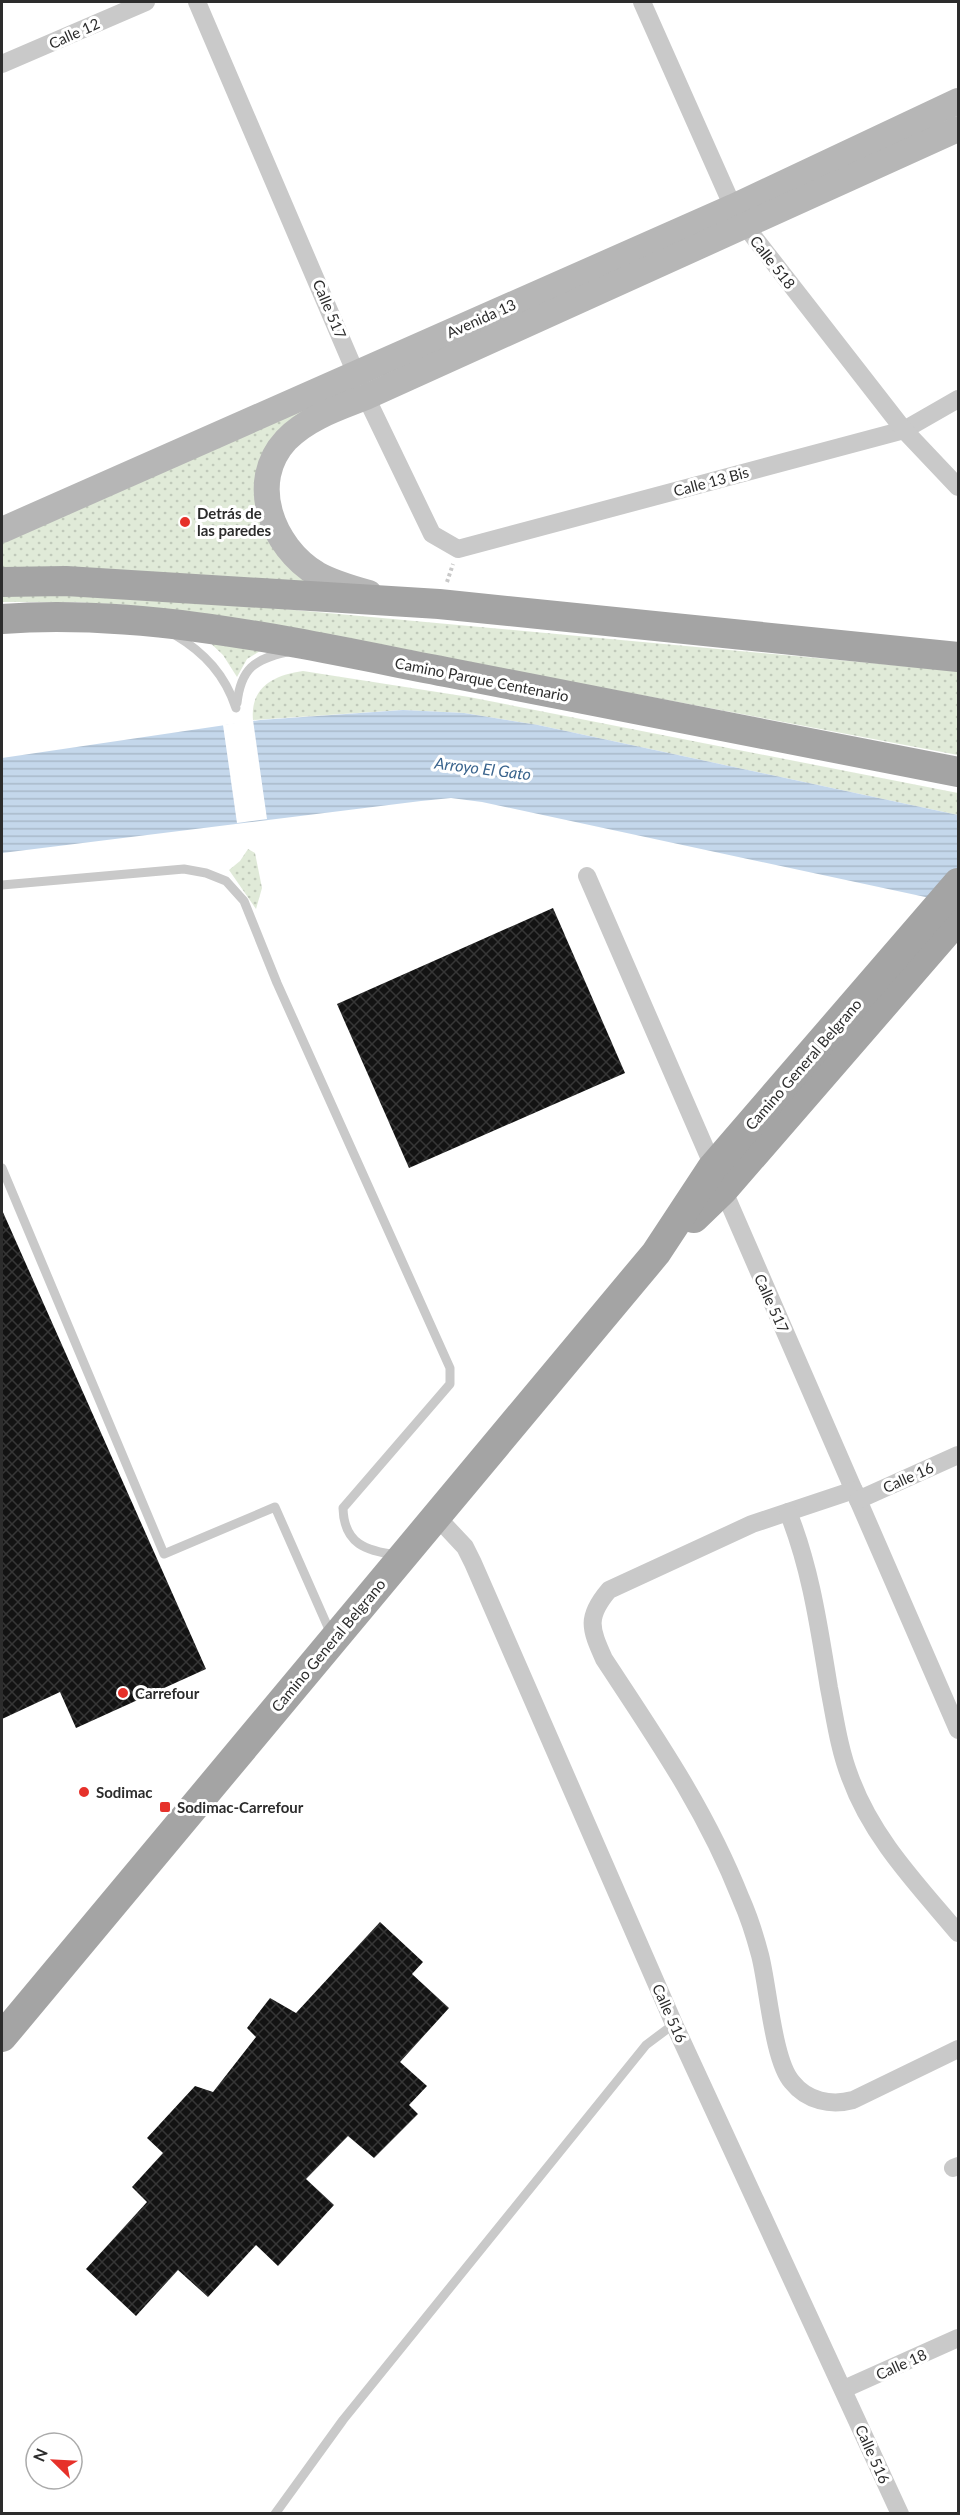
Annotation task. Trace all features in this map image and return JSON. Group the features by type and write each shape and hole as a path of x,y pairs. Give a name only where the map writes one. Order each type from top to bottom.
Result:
{"main road":[{"name":"Avenida 13","path":"407,602 348,587 315,573 298,559 286,544 275,527 267,506 266,483 278,450 286,440 314,420 739,217 958,101"},
{"name":"Avenida 13","path":"2,530 357,372 958,129"},
{"path":"2,582 66,581 439,604 958,657"},
{"name":"Camino Parque Centenario","path":"2,619 61,616 109,618 296,643 958,772"},
{"name":"Camino General Belgrano","path":"2,2037 718,1179 958,883"},
{"name":"Camino General Belgrano","path":"718,1179 955,923"}],"street":[{"name":"Calle 12","path":"2,64 146,2"},
{"name":"Calle 517","path":"197,2 366,397 432,534 458,549"},
{"name":"Calle 518","path":"642,2 739,217 904,430 958,487"},
{"name":"Calle 13 Bis","path":"458,549 904,430 958,399"},
{"name":"Calle 517","path":"587,876 958,1730"},
{"name":"Calle 16","path":"958,1455 856,1495 788,1512 752,1524 609,1590 596,1605 592,1621 596,1641 604,1659 681,1775 728,1868 760,1954 779,2052 791,2082 808,2095 824,2102 841,2103 853,2100 958,2049"},
{"path":"788,1512 800,1542 812,1588 838,1741 849,1777 880,1839 958,1933"},
{"name":"Calle 516","path":"436,1516 465,1547 473,1563 674,2024 900,2514"},
{"name":"Calle 18","path":"844,2390 958,2338"}],"lane":[{"path":"109,618 158,628 191,646 218,670 230,689 236,708 242,678 248,669 259,661 291,651 338,651"},
{"path":"2,885 184,870 206,873 226,881 244,901 277,983 450,1368 450,1384 343,1508 344,1521 355,1540 372,1552 402,1556"},
{"path":"2,1168 164,1554 275,1507 333,1639"},
{"path":"275,2514 343,2420 646,2044 674,2024"}],"path":[{"path":"439,604 458,549"}],"green space":[{"path":"331,397 255,480 257,511 267,537 306,582 2,571 2,542"},
{"path":"2,593 176,599 958,671 958,755 344,639 128,605 2,602"},
{"path":"204,637 268,646 247,659 237,677 223,655"},
{"path":"303,671 469,697 958,793 958,815 538,725 464,713 402,710 253,720 255,699 266,685 283,676"},
{"path":"248,849 255,853 262,888 256,909 229,870 240,861"}],"water":[{"name":"Arroyo El Gato","path":"403,710 464,713 538,725 958,815 958,904 482,802 451,798 2,853 2,758 260,720"}],"pier":[{"path":"253,720 267,819 237,823 223,725"}],"building":[{"path":"553,908 625,1073 409,1168 337,1004"},
{"path":"2,1210 206,1669 76,1728 60,1692 2,1719"},
{"path":"380,1922 423,1962 412,1974 449,2008 400,2062 427,2086 409,2105 418,2114 374,2158 348,2136 306,2179 334,2205 278,2266 256,2245 208,2297 178,2270 136,2316 86,2269 147,2202 132,2187 163,2153 147,2138 195,2086 213,2092 256,2037 247,2028 270,1998 296,2013"}],"place":[{"name":"Detrás de las paredes","path":"185,522"},
{"name":"Carrefour","path":"123,1693"},
{"name":"Sodimac","path":"84,1792"},
{"name":"Sodimac-Carrefour","path":"165,1807"}]}
